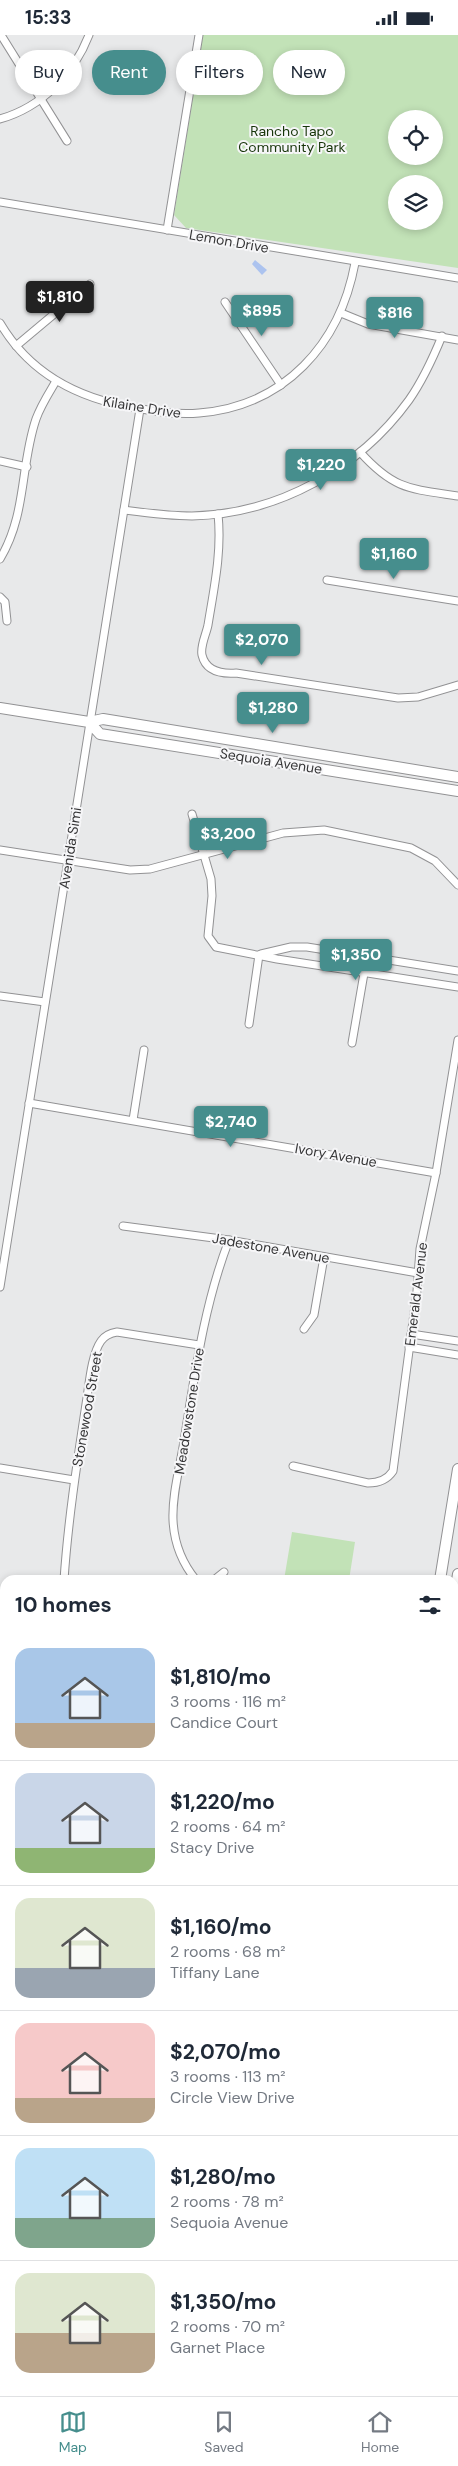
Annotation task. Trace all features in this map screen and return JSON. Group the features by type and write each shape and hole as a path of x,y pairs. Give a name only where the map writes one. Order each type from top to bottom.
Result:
{"street":[{"path":"1,35 67,141"},
{"path":"0,119 18,112 40,99 58,85 72,69 89,35"},
{"path":"167,230 200,35"},
{"name":"Lemon Drive","path":"0,202 355,263 458,278"},
{"name":"Kilaine Drive","path":"0,323 16,346 33,364 56,381 98,401 181,414 216,411 249,401 281,385 301,369 316,353 341,313 351,287 355,263"},
{"path":"16,346 90,284"},
{"path":"225,302 281,385"},
{"path":"341,313 368,324 458,340"},
{"path":"124,510 171,516 218,514 258,506 296,493 331,473 360,452 388,426 409,399 428,368 442,336"},
{"path":"0,559 18,518 36,418 56,381"},
{"name":"Avenida Simi","path":"0,1287 140,409"},
{"path":"360,452 383,476 395,484 408,489 458,496"},
{"path":"0,461 27,467"},
{"path":"218,514 220,550 207,632 202,649 204,661 212,670 398,698 418,697 458,685"},
{"path":"327,580 458,601"},
{"path":"0,597 5,602 6,621"},
{"name":"Sequoia Avenue","path":"0,708 89,723 103,719 458,777"},
{"name":"Sequoia Avenue","path":"89,723 100,733 458,791"},
{"path":"192,814 204,855 212,896 208,929 211,942 222,949 458,987"},
{"path":"0,849 130,870 150,869 282,833 324,830 411,848 435,861 457,882"},
{"path":"258,955 291,947 366,956 458,971"},
{"path":"249,1024 258,955"},
{"path":"352,1043 366,956"},
{"path":"0,996 45,1002"},
{"name":"Emerald Avenue","path":"293,1466 368,1483 378,1483 389,1476 395,1465 394,1450 411,1334 420,1249 436,1173 458,1040"},
{"path":"133,1119 144,1049"},
{"name":"Ivory Avenue","path":"30,1103 133,1119 436,1173"},
{"name":"Jadestone Avenue","path":"123,1226 228,1240 418,1273"},
{"path":"0,1233 8,1235"},
{"name":"Meadowstone Drive","path":"193,1575 181,1556 175,1537 173,1520 199,1345 210,1293 228,1240"},
{"path":"304,1329 314,1315 324,1257"},
{"name":"Stonewood Street","path":"64,1575 74,1480 90,1383 97,1348 102,1339 109,1334 117,1332 199,1345"},
{"path":"411,1334 458,1341"},
{"path":"409,1347 458,1355"},
{"path":"0,1468 74,1480"},
{"path":"441,1575 458,1469"},
{"path":"220,1575 224,1572"}],"green space":[{"name":"Rancho Tapo Community Park","path":"203,35 458,35 458,268 186,228 174,215 193,95 263,95 263,50 201,50"},
{"path":"292,1532 355,1542 350,1575 285,1575"}],"water":[{"path":"255,260 267,270 262,275 252,264"}]}
